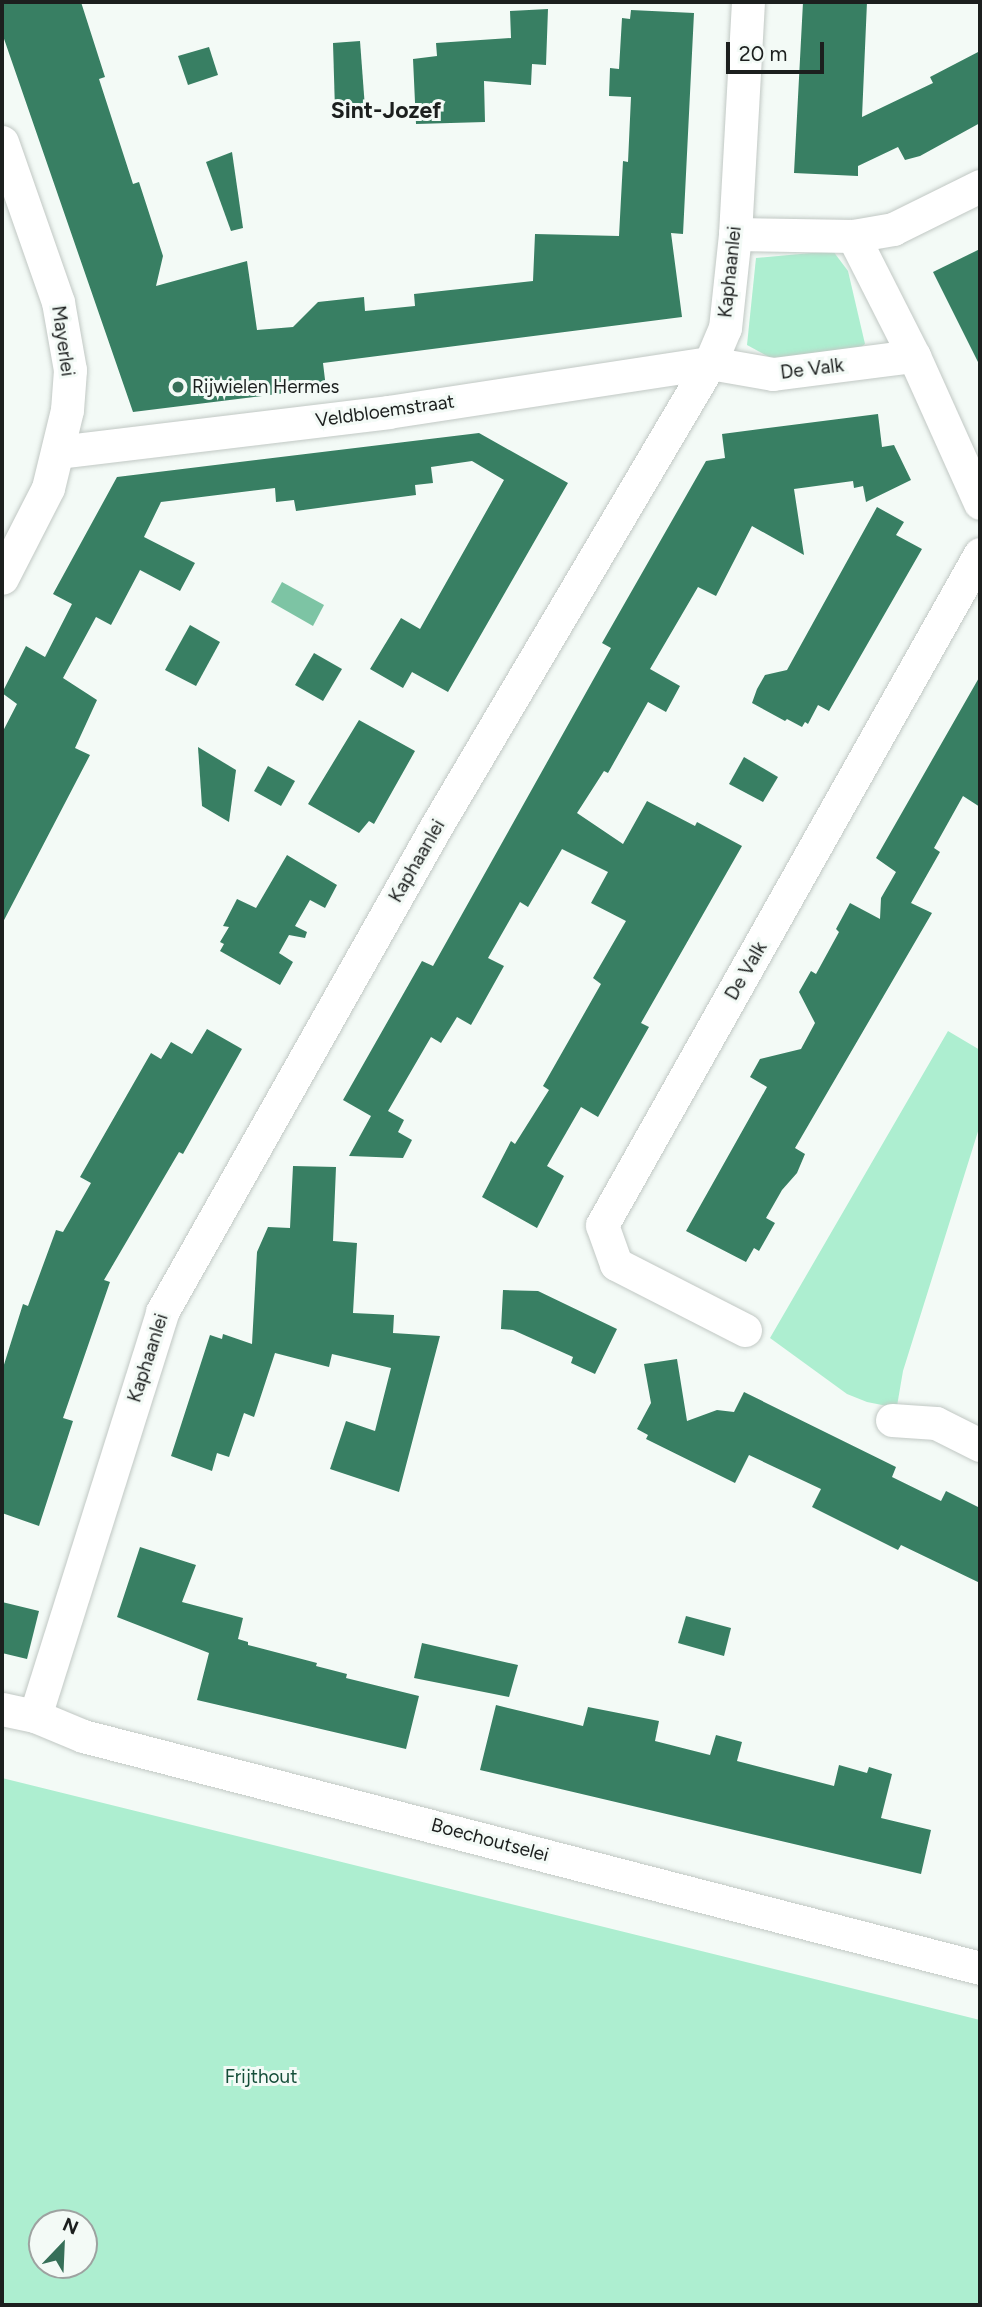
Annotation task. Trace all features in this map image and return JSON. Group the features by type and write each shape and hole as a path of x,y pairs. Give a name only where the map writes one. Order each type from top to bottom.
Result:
{"street":[{"name":"Kaphaanlei","path":"35,1716 162,1312 430,837 710,362 725,328 735,234 748,2"},
{"name":"Mayerlei","path":"2,578 48,488 59,452 67,410 70,370 58,302 3,151"},
{"path":"735,234 853,236 893,229 980,186"},
{"path":"853,236 914,356 980,503"},
{"name":"De Valk","path":"710,362 772,374 914,356"},
{"name":"Veldbloemstraat","path":"59,452 388,412 710,362"},
{"name":"De Valk","path":"745,1330 616,1264 601,1225 980,554"},
{"path":"892,1420 936,1423 980,1445"},
{"name":"Boechoutselei","path":"2,1709 35,1716 83,1736 980,1968"}],"green space":[{"path":"833,251 848,271 865,344 855,352 771,358 747,345 756,258"},
{"path":"948,1031 980,1050 980,1125 903,1371 897,1406 892,1407 867,1402 847,1394 770,1338"},
{"name":"Frijthout","path":"2,1778 980,2020 980,2305 2,2305"}],"shaded area":[{"path":"282,582 324,605 313,626 271,602"}],"building":[{"path":"2,2 81,2 105,77 99,79 133,184 139,182 163,256 156,286 247,261 257,330 293,327 318,302 364,297 365,311 415,306 414,294 533,281 535,234 619,236 623,161 628,162 631,97 609,96 610,68 619,69 622,18 630,19 631,10 694,13 683,234 671,233 682,317 323,363 326,388 133,412 2,33"},
{"path":"803,2 867,2 862,117 933,83 930,77 980,51 980,123 920,156 905,160 898,147 858,166 858,176 794,173"},
{"path":"548,9 546,65 532,64 531,85 484,81 485,122 416,124 413,59 437,56 436,43 511,38 510,11"},
{"path":"360,41 365,108 335,110 333,43"},
{"path":"209,47 218,75 188,85 178,56"},
{"path":"232,152 243,228 231,231 206,162"},
{"path":"980,249 980,366 933,272"},
{"path":"878,414 882,447 894,445 911,480 866,502 863,486 854,488 853,481 794,489 804,555 752,526 716,596 698,587 650,669 680,686 666,712 648,702 608,773 604,771 577,813 623,844 647,801 695,826 697,822 742,846 641,1023 649,1027 598,1117 581,1107 547,1166 564,1176 537,1228 482,1197 511,1141 515,1144 549,1090 543,1086 601,984 593,978 626,921 591,903 608,872 562,849 528,907 520,902 488,958 504,966 471,1025 457,1017 441,1043 431,1037 388,1111 404,1120 398,1132 412,1140 403,1158 349,1156 371,1116 343,1100 422,961 433,966 611,648 602,643 706,461 725,458 722,434"},
{"path":"479,433 568,483 448,692 412,672 403,688 370,669 401,618 420,629 504,480 472,461 431,467 433,483 415,485 416,495 296,511 294,500 276,502 275,488 161,502 144,537 195,563 180,591 140,570 111,625 96,617 63,678 97,700 75,748 90,755 2,924 2,733 17,704 2,693 26,646 45,657 72,604 53,594 117,477"},
{"path":"877,507 904,522 896,535 922,549 829,711 818,705 808,724 805,722 802,727 787,719 785,721 752,703 757,689 765,675 787,670"},
{"path":"190,625 220,642 196,686 165,670"},
{"path":"314,653 342,669 323,701 295,685"},
{"path":"980,676 980,807 963,796 934,848 940,852 911,903 932,913 795,1148 805,1154 797,1173 782,1190 766,1218 775,1223 759,1251 754,1248 746,1262 686,1231 767,1087 750,1077 760,1059 801,1049 815,1023 799,992 811,971 816,974 839,932 836,929 850,903 880,919 881,898 896,872 876,858"},
{"path":"359,720 415,751 374,824 369,821 359,833 308,804"},
{"path":"198,747 236,770 229,822 202,806"},
{"path":"744,757 778,777 763,802 729,784"},
{"path":"268,766 295,781 281,806 254,791"},
{"path":"287,855 337,885 325,908 310,900 295,926 307,932 305,938 289,935 279,953 293,962 280,985 220,951 224,944 220,942 229,927 223,926 237,899 256,908"},
{"path":"207,1029 242,1049 183,1154 179,1152 104,1280 110,1282 63,1418 73,1421 39,1526 2,1513 2,1371 23,1304 28,1306 56,1230 63,1232 91,1183 80,1177 151,1053 161,1059 171,1042 192,1054"},
{"path":"293,1166 336,1167 333,1241 357,1243 353,1313 394,1315 393,1333 440,1336 399,1492 330,1469 346,1421 375,1431 391,1368 332,1354 329,1367 275,1353 254,1417 244,1413 229,1457 217,1453 212,1471 171,1456 210,1335 222,1339 223,1334 252,1344 257,1252 268,1227 290,1228"},
{"path":"503,1290 538,1291 617,1329 595,1374 571,1363 573,1357 513,1330 501,1329"},
{"path":"677,1359 687,1421 717,1410 734,1412 744,1392 896,1467 892,1477 941,1501 946,1491 980,1508 980,1583 901,1545 898,1550 812,1507 821,1489 749,1455 735,1483 646,1439 648,1435 637,1429 651,1403 644,1364"},
{"path":"140,1547 196,1565 182,1602 243,1618 238,1639 248,1642 248,1645 317,1663 316,1666 347,1674 346,1678 419,1696 406,1749 197,1700 209,1653 117,1617"},
{"path":"2,1602 39,1611 27,1659 2,1653"},
{"path":"686,1616 731,1628 724,1656 678,1643"},
{"path":"422,1643 518,1665 509,1697 414,1678"},
{"path":"496,1705 583,1726 588,1707 659,1721 655,1741 710,1755 716,1735 742,1742 737,1761 834,1786 839,1765 867,1773 869,1767 892,1774 881,1818 931,1830 921,1874 480,1770"}],"place":[{"name":"Rijwielen Hermes","path":"178,387"}],"district":[{"name":"Sint-Jozef","path":"386,110"}]}
